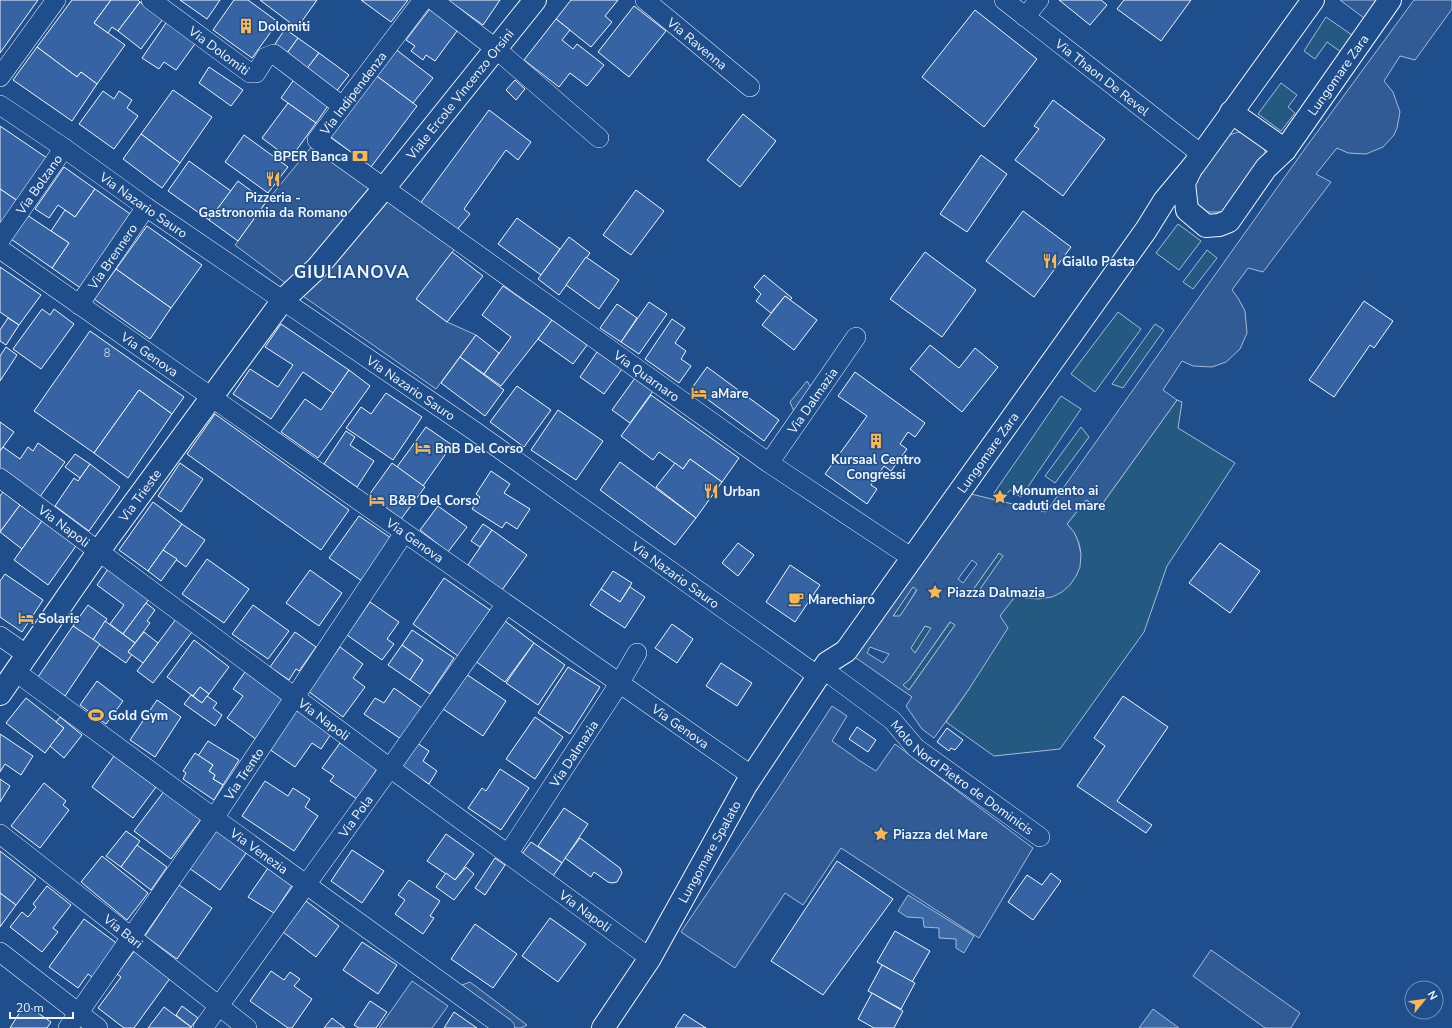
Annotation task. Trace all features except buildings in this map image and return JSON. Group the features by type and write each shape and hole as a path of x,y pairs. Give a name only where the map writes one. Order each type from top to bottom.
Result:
{"street":[{"path":"0,77 56,0"},
{"name":"Via Dolomiti","path":"151,0 250,73 256,73 266,57 274,54 342,106"},
{"name":"Via Indipendenza","path":"385,187 318,140 423,0"},
{"path":"433,0 496,49 599,138"},
{"name":"Viale Ercole Vincenzo Orsini","path":"290,294 317,268 385,187 535,0"},
{"name":"Via Ravenna","path":"645,0 750,87"},
{"name":"Via Thaon De Revel","path":"1004,0 1197,159"},
{"path":"1025,17 1039,0"},
{"name":"Lungomare Zara","path":"820,673 827,663 846,651 1146,230 1164,201 1197,159 1313,0"},
{"name":"Lungomare Zara","path":"1197,159 1184,183 1187,210 1206,226 1219,225 1229,221 1266,168 1285,150 1390,0"},
{"name":"Via Nazario Sauro","path":"0,105 64,148 146,207 290,294 473,430 820,673"},
{"path":"1231,112 1285,150"},
{"name":"Via Bolzano","path":"0,240 64,148"},
{"name":"Via Quarnaro","path":"385,187 768,463 912,558"},
{"name":"Via Brennero","path":"78,305 146,207"},
{"name":"Lungomare Zara","path":"1146,230 1168,214 1187,210"},
{"name":"Via Genova","path":"0,249 752,776"},
{"name":"Via Trieste","path":"0,694 98,552 211,397 290,294"},
{"name":"Via Dalmazia","path":"768,463 856,337"},
{"name":"Via Napoli","path":"0,478 390,768 650,958"},
{"name":"Via Trento","path":"73,1020 132,938 214,818 404,533"},
{"name":"Via Pola","path":"203,1028 307,885 506,604"},
{"name":"Via Venezia","path":"0,636 21,664 214,818 506,1028"},
{"name":"Via Dalmazia","path":"508,854 619,684 637,653"},
{"name":"Molo Nord Pietro de Dominicis","path":"820,673 887,716 916,748 1040,837"},
{"name":"Lungomare Spalato","path":"603,1028 650,958 752,776 820,673"},
{"name":"Via Bari","path":"0,834 247,1028"},
{"path":"0,952 73,1020 98,1028"}],"shaded area":[{"path":"1340,0 1377,0 1364,18"},
{"path":"1414,0 1452,0 1452,9 1415,60 1400,56 1384,81 1393,92 1400,112 1394,135 1383,147 1366,154 1348,153 1337,148 1316,174 1331,182 1263,272 1248,268 1232,290 1245,311 1247,333 1240,349 1226,362 1212,367 1193,366 1182,361 1163,390 1177,400 1100,507 1086,500 1067,524 1074,532 1081,554 1080,567 1076,576 1070,585 1062,592 1052,597 1038,599 1026,598 1017,594 1000,616 1008,628 969,689 934,738 922,729 906,706 912,697 846,651 971,494 1046,512 1304,150","holes":["999,553 1003,556 976,595 970,594","972,560 977,564 963,583 958,579","913,587 917,590 900,616 893,616","950,622 955,625 909,690 903,685 909,680","925,626 931,628 915,653 911,648","870,647 889,654 883,663 867,653"]},
{"path":"1326,17 1352,35 1341,52 1327,42 1315,59 1304,51"},
{"path":"1281,83 1297,95 1288,107 1295,113 1281,131 1258,114"},
{"path":"1238,132 1248,134 1264,148 1267,159 1222,212 1208,212 1196,203 1192,183 1227,136"},
{"path":"317,140 460,242 417,299 447,322 476,335 436,389 300,294 235,245 266,202"},
{"path":"1178,224 1201,241 1179,270 1156,253"},
{"path":"1207,250 1217,258 1193,289 1183,282"},
{"path":"1118,312 1141,329 1095,392 1071,374"},
{"path":"1155,324 1164,330 1123,388 1112,384"},
{"path":"807,381 813,391 795,414 790,402"},
{"path":"1061,396 1081,409 1021,497 1010,490 1002,500 994,493"},
{"path":"1177,400 1182,402 1178,428 1235,463 1167,566 1144,632 1060,749 994,756 946,722 969,689 999,616 1017,594 1026,598 1076,576 1081,555 1079,542 1067,524 1086,500 1100,507"},
{"path":"1081,427 1089,437 1055,483 1045,476"},
{"path":"999,553 1004,556 976,595 970,594"},
{"path":"913,586 917,589 900,617 893,616"},
{"path":"951,621 955,625 909,690 902,685 909,680"},
{"path":"925,626 932,628 915,653 910,648"},
{"name":"Piazza del Mare","path":"832,706 847,716 832,741 860,761 876,771 895,744 1033,848 979,938 841,848 803,905 785,893 735,968 681,932"},
{"path":"908,895 974,936 964,953 956,948 956,939 939,938 939,928 924,927 923,918 907,917 898,911"},
{"path":"1211,950 1300,1013 1291,1028 1265,1028 1193,976"},
{"path":"412,981 448,1006 432,1028 379,1028"},
{"path":"470,982 527,1025 521,1028 516,1028 462,985"},
{"path":"1153,1009 1179,1028 1139,1028"}],"place":[{"name":"Dolomiti","path":"246,26"},
{"name":"BPER Banca","path":"360,156"},
{"name":"Pizzeria - Gastronomia da Romano","path":"273,179"},
{"name":"Giallo Pasta","path":"1050,261"},
{"name":"aMare","path":"699,393"},
{"name":"Kursaal Centro Congressi","path":"876,441"},
{"name":"BnB Del Corso","path":"423,448"},
{"name":"Urban","path":"711,491"},
{"name":"Monumento ai caduti del mare","path":"1000,497"},
{"name":"B&B Del Corso","path":"377,500"},
{"name":"Piazza Dalmazia","path":"935,592"},
{"name":"Marechiaro","path":"796,599"},
{"name":"Solaris","path":"26,618"},
{"name":"Gold Gym","path":"96,715"},
{"name":"Piazza del Mare","path":"881,834"}],"district":[{"name":"GIULIANOVA","path":"352,272"}]}
